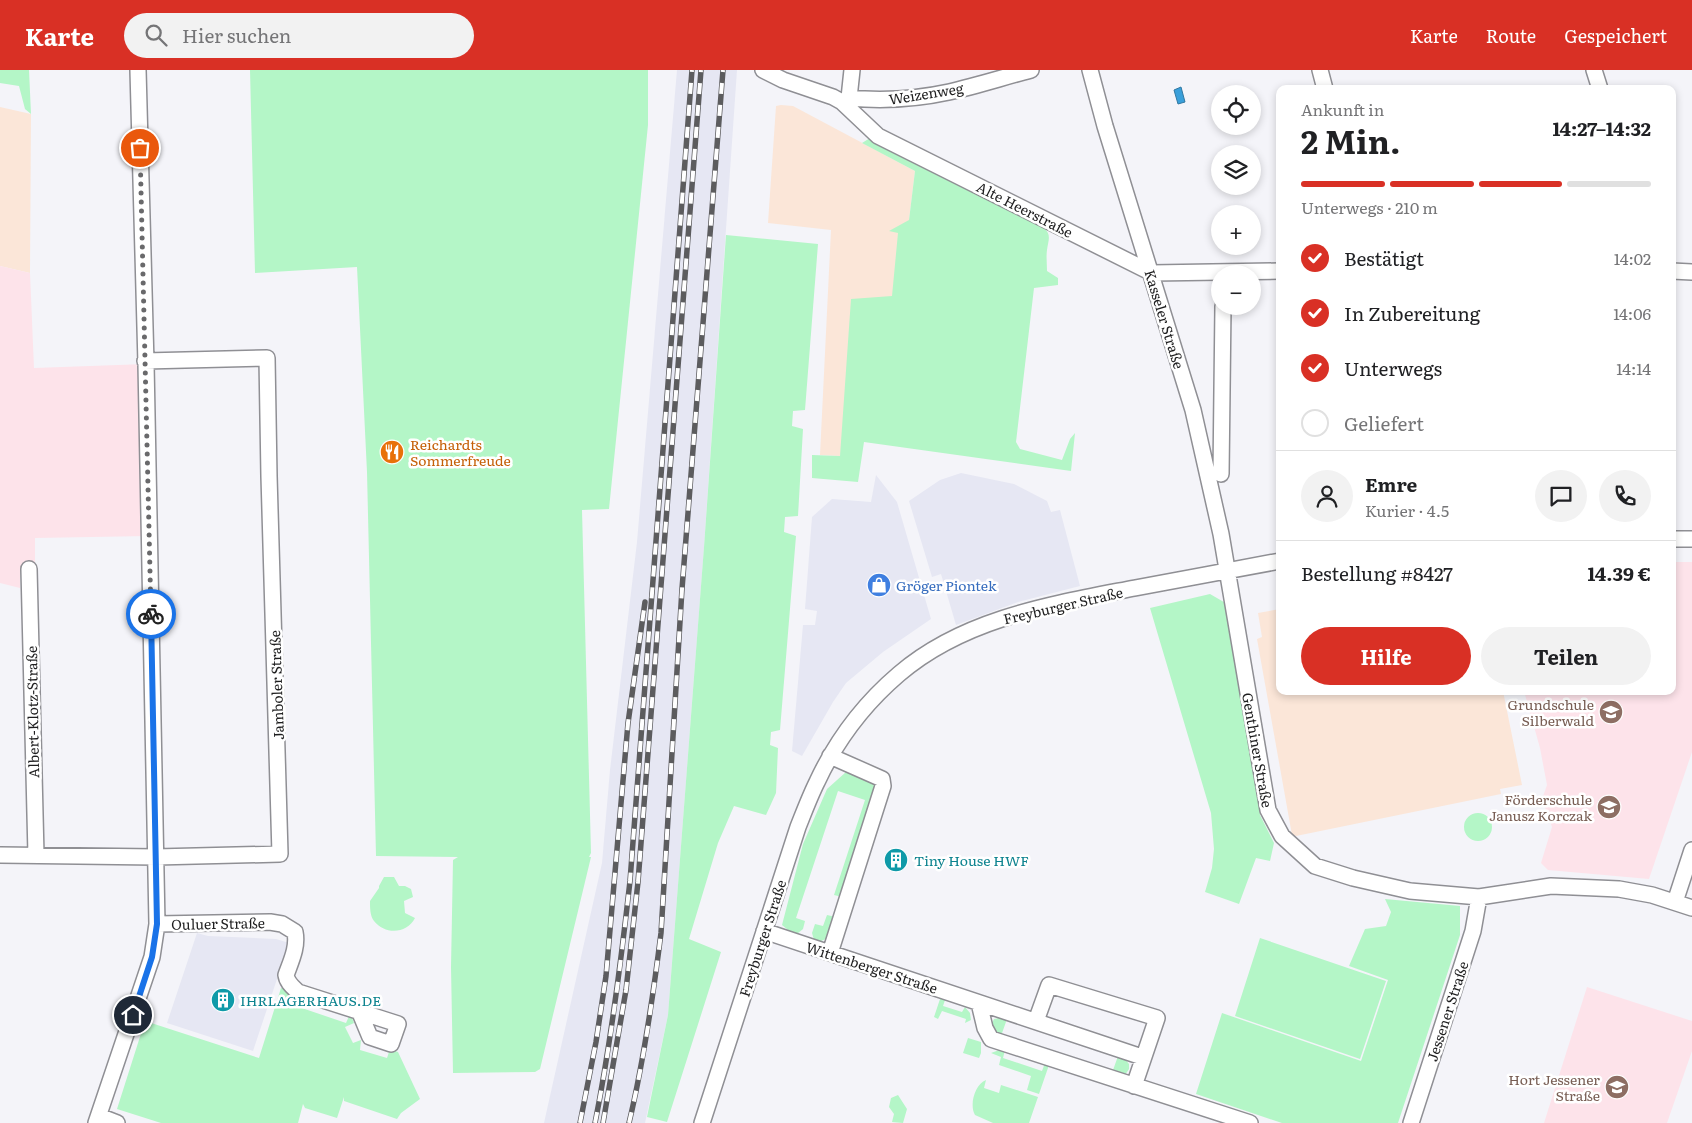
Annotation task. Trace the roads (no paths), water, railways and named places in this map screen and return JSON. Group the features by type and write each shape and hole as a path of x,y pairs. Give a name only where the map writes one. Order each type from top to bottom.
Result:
{"street":[{"name":"Ouluer Straße","path":"97,1120 152,957 157,924 138,70"},
{"path":"763,70 783,80 846,100 852,70"},
{"name":"Weizenweg","path":"846,100 901,99 941,94 1031,70"},
{"name":"Kasseler Straße","path":"1090,70 1193,410 1221,534 1226,571"},
{"path":"1320,70 1324,85"},
{"path":"1594,70 1599,85"},
{"name":"Alte Heerstraße","path":"846,100 878,136 1152,273 1211,272"},
{"name":"Alte Heerstraße","path":"1261,271 1276,271"},
{"path":"1676,271 1692,272"},
{"path":"1221,474 1223,315"},
{"name":"Jamboler Straße","path":"0,855 156,857 280,854 267,358 145,361"},
{"path":"1676,539 1692,539"},
{"name":"Freyburger Straße","path":"702,1123 798,827 816,783 830,756 859,716 882,689 900,672 944,643 997,620 1065,601 1276,562"},
{"name":"Albert-Klotz-Straße","path":"29,569 36,855"},
{"name":"Genthiner Straße","path":"1226,571 1268,810 1282,836 1316,866 1354,878 1410,891 1479,897 1551,886 1619,889 1652,895 1692,908"},
{"path":"830,756 882,779 883,786 830,953"},
{"path":"1675,902 1692,850"},
{"name":"Jessener Straße","path":"1411,1123 1473,931 1479,897"},
{"name":"Ouluer Straße","path":"157,924 270,922 282,924 295,932 297,939 297,945 286,976 291,985 298,992 360,1013"},
{"name":"Wittenberger Straße","path":"764,931 1142,1057"},
{"path":"1036,1021 1049,985 1157,1018 1142,1057 1134,1086"},
{"path":"979,1003 985,1028 991,1038 1250,1123"},
{"path":"97,1120 117,1123"}],"water":[{"path":"1181,87 1185,102 1178,104 1174,90"}],"railway":[{"path":"595,1123 615,1002 630,881 692,70"},
{"path":"603,1123 626,990 638,882 701,70"},
{"path":"629,1123 648,1028 661,933 682,589 723,70"},
{"path":"580,1123 596,1042 606,976 628,723 645,602"}],"place":[{"name":"Reichardts Sommerfreude","path":"392,452"},
{"name":"Gröger Piontek","path":"879,585"},
{"name":"Grundschule Silberwald","path":"1611,712"},
{"name":"Förderschule Janusz Korczak","path":"1609,807"},
{"name":"Tiny House HWF","path":"896,860"},
{"name":"IHRLAGERHAUS.DE","path":"223,1000"},
{"name":"Hort Jessener Straße","path":"1617,1087"}]}
